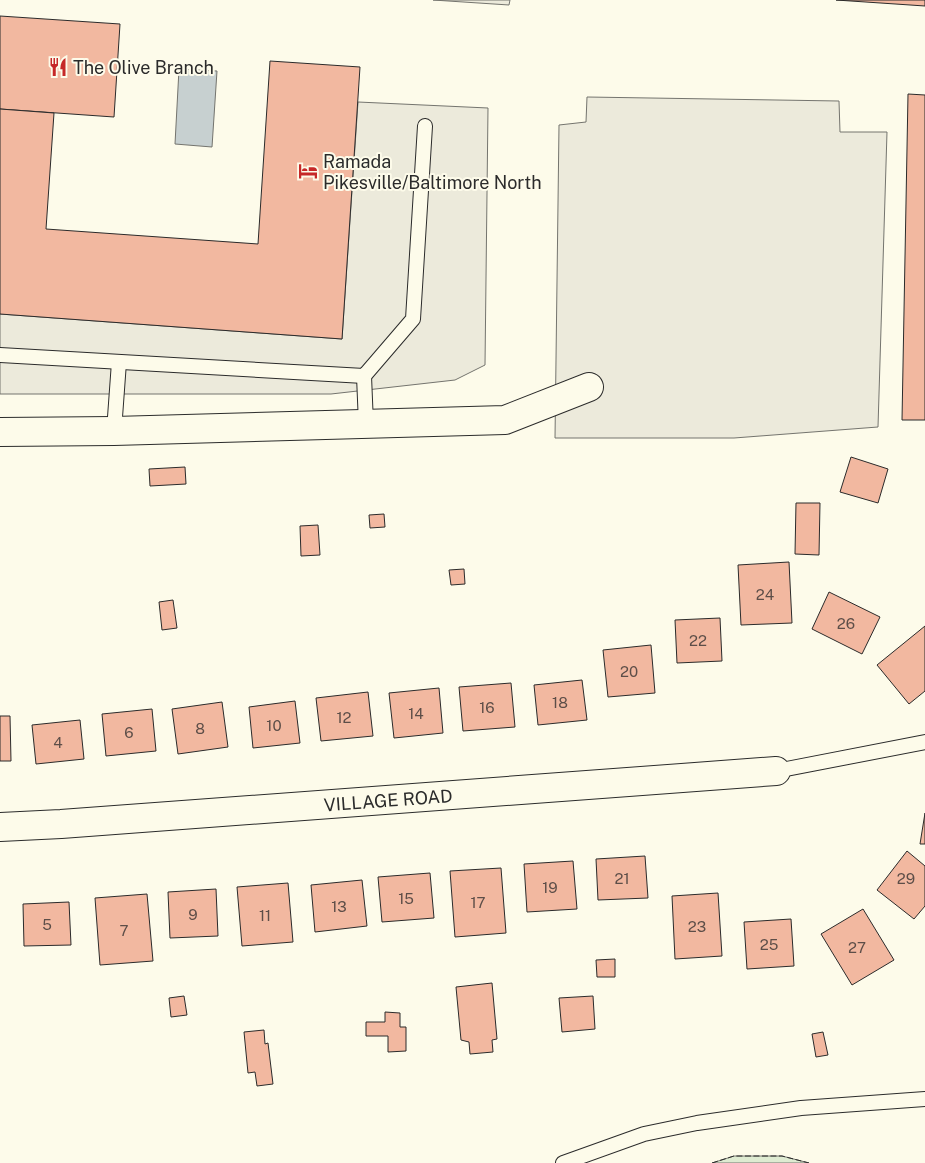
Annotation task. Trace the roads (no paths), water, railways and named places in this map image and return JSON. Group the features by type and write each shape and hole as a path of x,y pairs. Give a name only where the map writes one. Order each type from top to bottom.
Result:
{"street":[{"path":"0,432 114,431 505,420 590,387"},
{"name":"VILLAGE ROAD","path":"0,827 776,772"}],"lane":[{"path":"366,424 364,376 413,319 425,126"},
{"path":"0,356 364,376"},
{"path":"114,431 119,362"},
{"path":"776,772 925,742"},
{"path":"564,1163 644,1134 697,1123 801,1108 925,1099"}],"place":[{"name":"The Olive Branch","path":"58,67"},
{"name":"Ramada Pikesville/Baltimore North","path":"308,171"}]}
